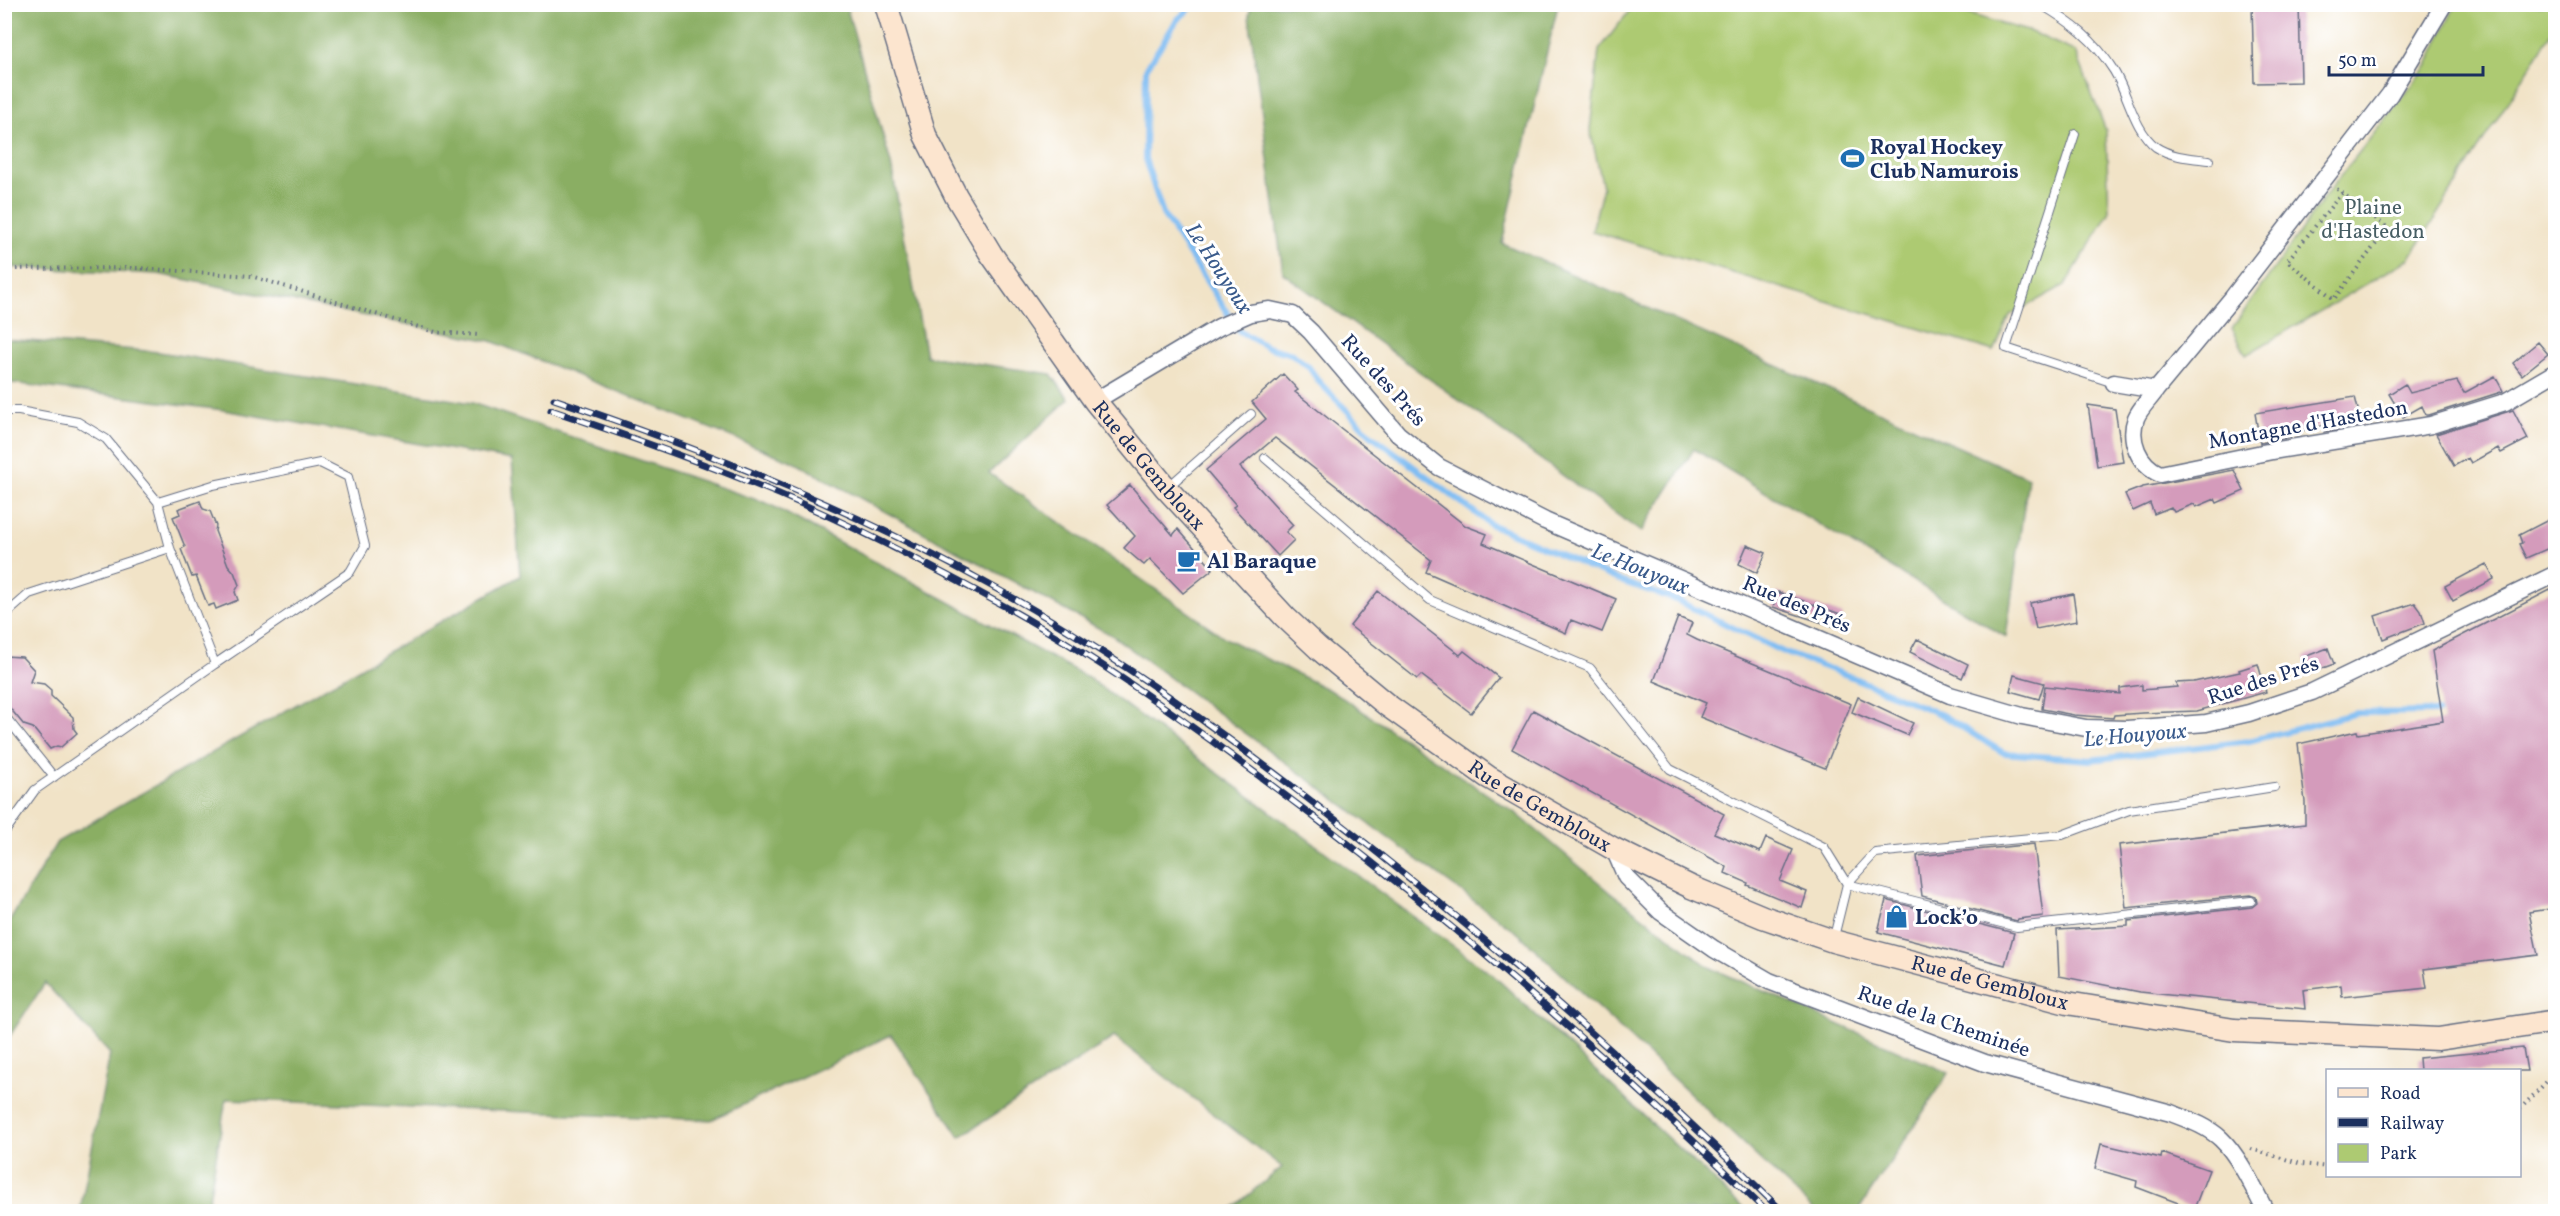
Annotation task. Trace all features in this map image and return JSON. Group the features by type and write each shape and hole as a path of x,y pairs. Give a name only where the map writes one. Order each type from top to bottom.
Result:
{"main road":[{"name":"Rue de Gembloux","path":"886,4 925,135 956,196 1004,273 1095,401 1166,488 1285,617 1318,648 1387,705 1488,777 1614,849 1691,887 1763,917 1833,942 2067,1003 2234,1030 2438,1039 2556,1021"}],"street":[{"name":"Montagne d'Hastedon","path":"2444,4 2390,94 2325,180 2136,417 2133,438 2143,464 2160,474 2272,451 2431,425 2505,402 2556,372"},
{"name":"Rue des Prés","path":"1095,401 1219,327 1251,313 1270,310 1293,315 1311,332 1398,434 1439,467 1545,521 1950,694 2022,716 2086,728 2127,729 2206,723 2249,713 2312,692 2556,574"},
{"path":"2114,383 2156,390"},
{"name":"Rue de la Cheminée","path":"1614,849 1626,877 1661,912 1714,949 1769,981 1985,1063 2171,1113 2198,1123 2222,1140 2247,1176 2266,1212"}],"lane":[{"path":"2040,4 2072,23 2092,42 2114,72 2147,138 2157,148 2178,156 2209,160"},
{"path":"2075,134 2006,348 2114,383"},
{"path":"4,411 19,411 78,422 106,439 158,502 170,548 215,664"},
{"path":"1166,488 1251,414"},
{"path":"1265,458 1430,600 1590,668 1671,769 1824,847 1847,884 2017,927 2251,902"},
{"path":"4,833 35,790 350,573 365,546 348,477 320,463 213,485 158,502"},
{"path":"4,616 28,594 170,548"},
{"path":"4,715 54,777"},
{"path":"1833,942 1847,884 1875,853 2062,835 2128,810 2274,787"}],"path":[{"path":"2325,180 2388,228 2334,299 2287,261 2342,193"},
{"path":"4,269 138,268 251,276 435,332 479,335"},
{"path":"2521,1108 2556,1072"},
{"path":"2222,1140 2302,1164 2326,1167"}],"green space":[{"path":"5,4 846,5 891,164 926,356 1051,374 1069,399 989,473 1227,639 1335,693 1517,814 1609,891 1709,967 1949,1073 1858,1211 1815,1211 1519,934 1113,636 794,462 491,341 158,274 5,267"},
{"path":"1251,5 1558,5 1502,243 2028,478 2006,637 1694,449 1641,532 1283,273 1249,16"},
{"name":"Royal Hockey Club Namurois","path":"1634,5 1937,5 2031,32 2076,52 2106,131 2109,213 2065,285 2010,315 1994,351 1592,231 1603,187 1590,130 1599,50"},
{"name":"Plaine d'Hastedon","path":"2455,5 2555,5 2555,27 2409,259 2246,355 2232,328 2331,188 2428,65"},
{"path":"5,339 159,352 472,403 769,504 1087,677 1493,975 1746,1211 1229,1211 1282,1167 1114,1037 960,1137 891,1035 711,1120 226,1099 207,1211 80,1211 110,1054 45,983 5,1043 5,929 57,842 520,576 512,460 223,410 5,382"}],"building":[{"path":"2252,4 2299,4 2301,82 2254,83"},
{"path":"2538,342 2548,354 2522,375 2513,363"},
{"path":"1283,374 1298,390 1295,392 1329,419 1466,526 1487,534 1483,543 1616,599 1602,632 1571,620 1566,633 1426,572 1431,560 1275,438 1240,467 1293,525 1286,532 1294,540 1278,556 1233,507 1236,505 1206,470 1266,419 1252,402"},
{"path":"2495,376 2503,391 2429,415 2426,415 2422,406 2403,417 2389,394 2405,384 2410,393 2457,381 2464,393"},
{"path":"2355,397 2362,426 2324,432 2323,426 2290,433 2291,437 2260,443 2255,413"},
{"path":"2088,405 2115,409 2123,462 2097,466"},
{"path":"2513,410 2528,439 2501,453 2498,448 2471,463 2468,458 2454,466 2436,434"},
{"path":"2234,470 2244,491 2217,503 2215,499 2196,507 2194,504 2174,512 2171,507 2154,514 2150,503 2133,511 2125,494 2143,487"},
{"path":"1130,485 1173,535 1178,529 1213,569 1183,593 1150,559 1144,565 1124,548 1135,536 1107,505"},
{"path":"200,501 203,509 210,511 228,565 234,572 239,585 235,592 238,600 216,609 214,604 208,606 196,576 192,577 181,549 185,547 173,517 180,514 178,509"},
{"path":"2556,516 2556,545 2526,558 2519,544 2522,543 2519,535"},
{"path":"1747,545 1766,553 1757,573 1739,564"},
{"path":"2486,564 2494,579 2453,601 2445,586"},
{"path":"2556,587 2556,908 2529,912 2538,955 2424,969 2427,988 2342,997 2341,985 2303,990 2305,1009 2140,992 2059,976 2057,930 2128,926 2128,921 2252,907 2257,903 2256,897 2250,895 2126,908 2119,845 2305,824 2305,802 2298,744 2357,731 2358,734 2443,721 2432,651"},
{"path":"1378,591 1460,655 1464,651 1499,678 1471,713 1421,675 1417,679 1350,626"},
{"path":"1778,592 1843,615 1839,628 1773,607"},
{"path":"2073,594 2077,621 2036,629 2030,603"},
{"path":"2415,603 2425,623 2383,639 2375,616"},
{"path":"1678,617 1692,623 1687,635 1851,704 1825,768 1700,717 1706,703 1654,681"},
{"path":"1917,639 1968,664 1962,678 1910,652"},
{"path":"2328,648 2334,664 2309,673 2304,657"},
{"path":"4,656 22,657 34,670 30,682 44,684 51,690 51,696 73,717 74,729 77,733 61,747 50,749 33,728 24,725 4,701"},
{"path":"2258,664 2266,692 2197,711 2114,715 2113,718 2074,715 2042,709 2045,686 2120,694 2120,688 2142,685 2142,690 2177,687 2176,683 2194,682 2240,672 2239,670"},
{"path":"2014,675 2044,683 2039,699 2010,691"},
{"path":"1858,697 1913,723 1907,735 1852,712"},
{"path":"1533,710 1724,814 1714,833 1760,852 1766,838 1793,850 1780,881 1807,892 1802,908 1747,885 1748,883 1725,873 1727,867 1512,749"},
{"path":"2034,844 2043,916 2017,921 1922,896 1917,856"},
{"path":"1886,900 2014,933 2005,965 1878,932"},
{"path":"2523,1048 2527,1071 2521,1071 2521,1069 2420,1069 2419,1058"},
{"path":"2101,1144 2161,1158 2162,1153 2209,1170 2194,1209 2136,1187 2137,1181 2095,1169"}],"waterway":[{"name":"Le Houyoux","path":"1195,4 1177,20 1146,69 1145,159 1163,214 1239,331 1267,347 1292,354 1308,366 1320,383 1370,434 1490,524 1623,582 1674,599 1783,652 1849,676 1942,715 2004,753 2090,760 2249,741 2357,713 2438,712"}],"railway":[{"path":"554,399 731,464 902,539 1013,598 1130,670 1279,776 1497,950 1671,1105 1783,1212"},
{"path":"551,410 723,471 837,520 1004,606 1084,653 1199,731 1310,814 1429,908 1601,1056 1767,1212"}],"place":[{"name":"Royal Hockey Club Namurois","path":"1852,159"},
{"name":"Al Baraque","path":"1189,561"},
{"name":"Lock’o","path":"1897,917"}]}
